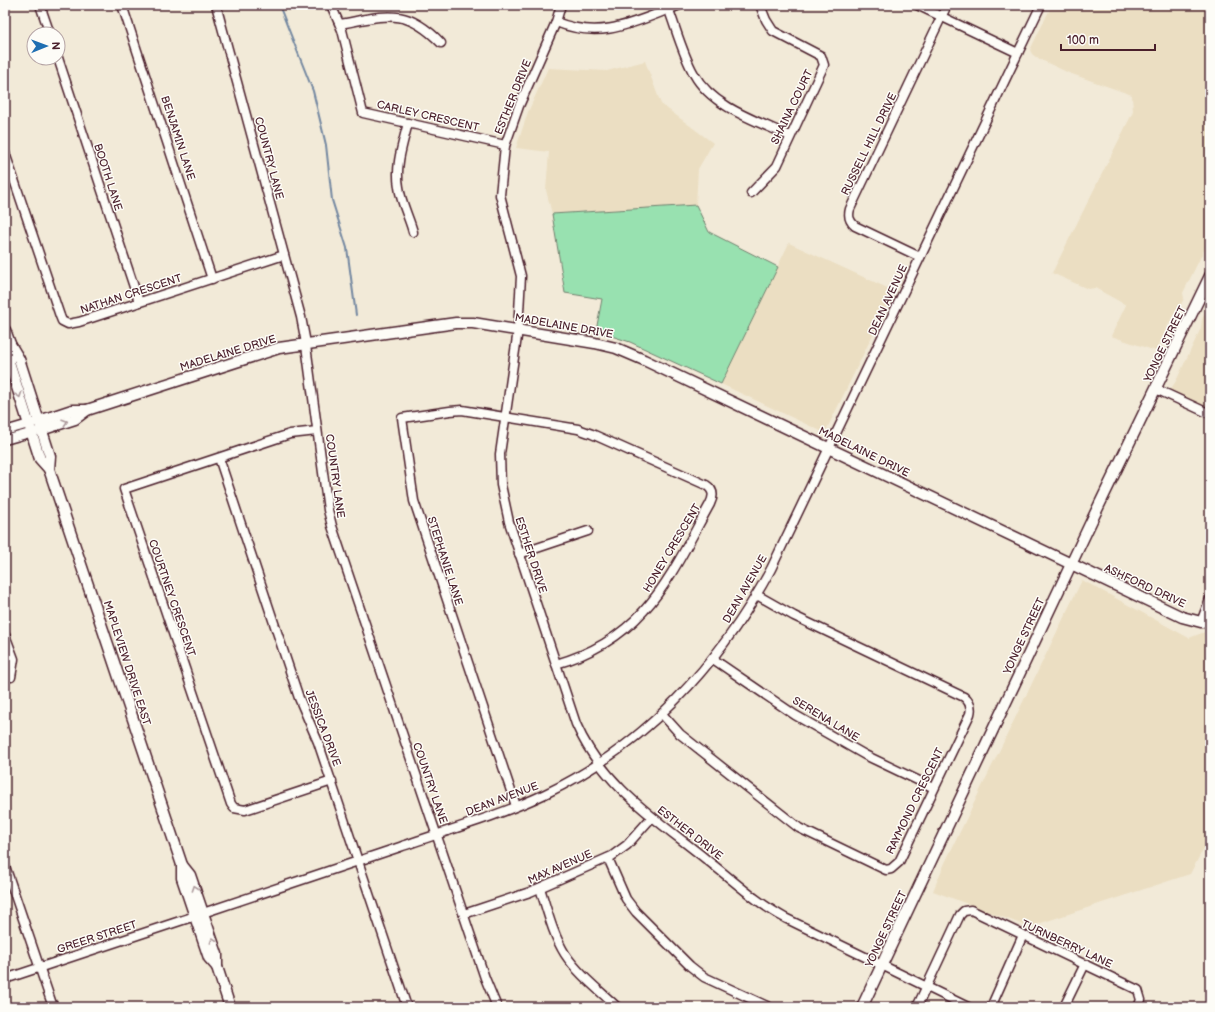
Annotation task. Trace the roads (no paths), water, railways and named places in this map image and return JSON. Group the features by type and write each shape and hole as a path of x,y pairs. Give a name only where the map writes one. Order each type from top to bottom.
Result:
{"main road":[{"name":"YONGE STREET","path":"862,1007 1071,564 1210,276"},
{"name":"MADELAINE DRIVE","path":"35,427 75,419 87,410 279,348 460,322 473,323 595,343 620,350 1071,564"},
{"name":"MAPLEVIEW DRIVE EAST","path":"5,330 10,344 9,362 35,427 40,460 49,469 182,865 182,878 199,915 209,958 217,967 230,1007"},
{"name":"ASHFORD DRIVE","path":"1071,564 1182,617 1205,621"}],"street":[{"path":"40,5 47,26"},
{"name":"BENJAMIN LANE","path":"122,5 212,278"},
{"name":"COUNTRY LANE","path":"216,5 301,317 306,344 328,510 332,526 485,978 497,1007"},
{"name":"CARLEY CRESCENT","path":"330,5 340,24 363,113 505,145"},
{"name":"ESTHER DRIVE","path":"561,5 556,22 519,106 505,145 500,195 521,276 518,330 501,448 501,485 507,516 576,724 598,764 622,791 652,817 757,900 773,911 968,1007"},
{"path":"556,22 579,30 610,30 668,7 680,5"},
{"name":"SHAINA COURT","path":"751,193 777,166 824,65 821,56 817,53 773,31 766,20 760,5"},
{"path":"917,5 1018,53"},
{"name":"RUSSELL HILL DRIVE","path":"920,257 855,226 851,223 848,214 947,5"},
{"name":"DEAN AVENUE","path":"199,915 516,806 558,788 598,764 636,736 662,714 682,694 714,659 757,595 1041,5"},
{"path":"668,7 691,67 698,80 708,92 714,98 730,108 790,136"},
{"path":"340,24 382,16 398,16 418,25 441,43"},
{"name":"BOOTH LANE","path":"61,66 139,302"},
{"path":"408,123 398,167 398,180 400,194 410,219 413,232"},
{"name":"NATHAN CRESCENT","path":"5,153 62,321 73,324 284,255"},
{"path":"1156,389 1210,414"},
{"name":"STEPHANIE LANE","path":"505,417 455,410 402,418 414,503 516,806"},
{"name":"HONEY CRESCENT","path":"505,417 588,432 706,485 710,488 713,497 671,575 658,595 645,610 626,628 604,643 581,655 556,664"},
{"name":"MADELAINE DRIVE","path":"5,431 35,427"},
{"name":"MADELAINE DRIVE","path":"5,440 35,427"},
{"name":"COURTNEY CRESCENT","path":"317,431 290,434 124,489 229,800 234,808 245,810 332,782"},
{"name":"JESSICA DRIVE","path":"219,458 299,698 318,742 332,782 407,1007"},
{"path":"519,554 588,531"},
{"name":"RAYMOND CRESCENT","path":"662,714 680,734 799,828 886,870 892,868 899,862 970,714 971,707 964,697 794,616 757,595"},
{"path":"1205,621 1210,599"},
{"path":"5,635 14,659 11,677"},
{"name":"SERENA LANE","path":"714,659 795,714 865,755 934,788"},
{"name":"MAX AVENUE","path":"464,914 540,888 608,858 619,852 627,845 652,817"},
{"path":"608,858 626,899 636,912 690,966 704,977 769,1007"},
{"path":"5,866 53,1007"},
{"path":"540,888 556,936 565,954 577,969 617,1007"},
{"name":"TURNBERRY LANE","path":"927,986 960,915 971,910 1138,990 1142,1000 1138,1007"},
{"name":"GREER STREET","path":"5,979 199,915"},
{"path":"991,1007 1023,935"},
{"path":"1064,1007 1085,964"},
{"path":"917,1007 927,986"}],"waterway":[{"path":"279,5 313,91 326,145 332,200 347,248 356,315"}]}
